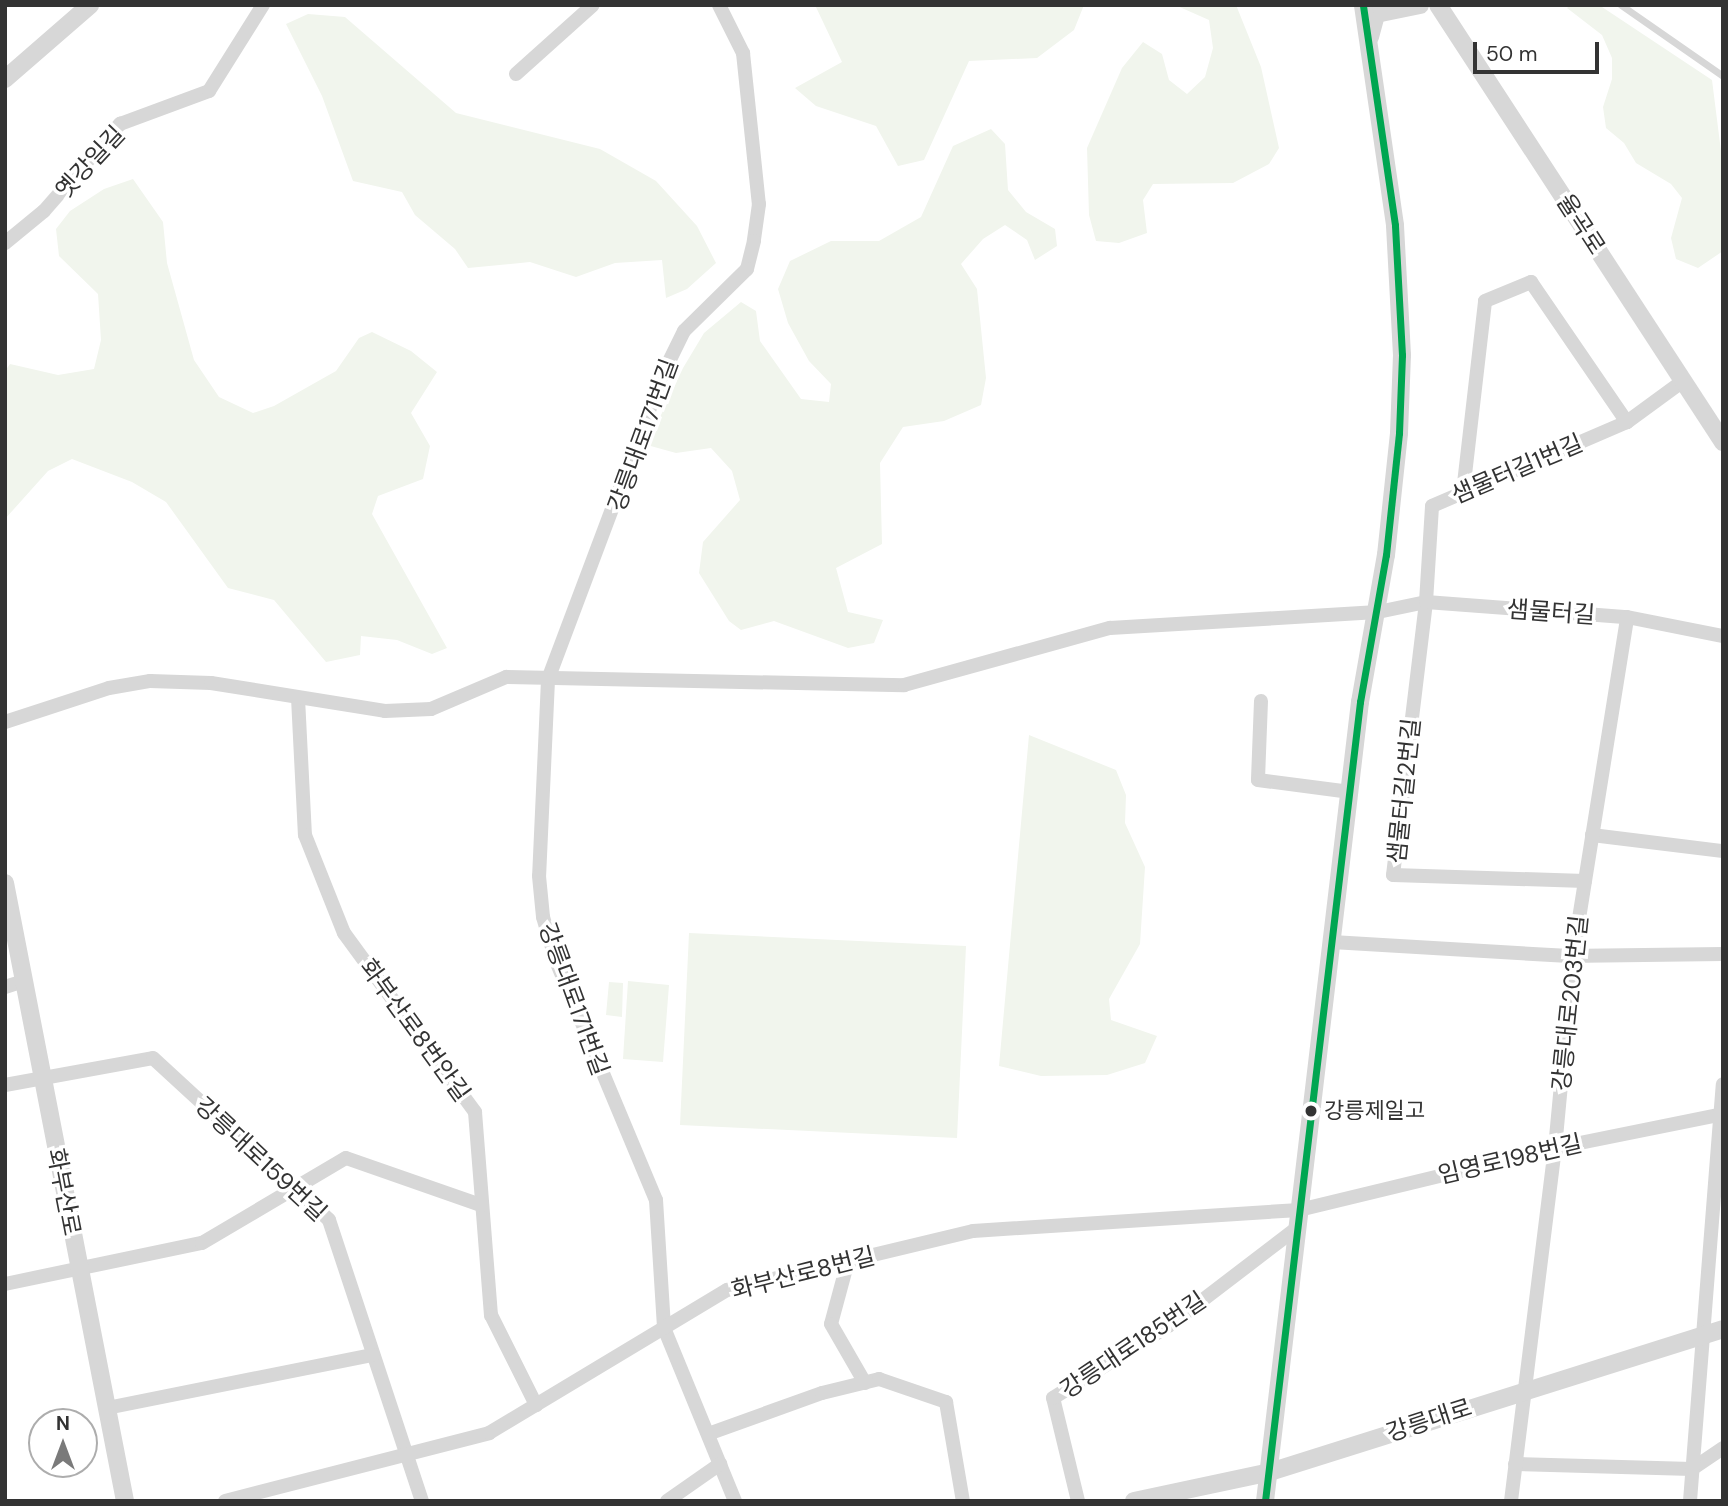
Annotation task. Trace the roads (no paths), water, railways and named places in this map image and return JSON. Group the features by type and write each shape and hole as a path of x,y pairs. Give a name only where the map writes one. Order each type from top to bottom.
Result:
{"street":[{"path":"5,79 90,5"},
{"name":"옛강일길","path":"5,243 44,211 120,124 209,91 263,5"},
{"path":"516,74 593,5"},
{"name":"강릉대로171번길","path":"719,5 743,53 759,204 747,269 684,331 662,376 548,680 539,876 543,917 589,1045 656,1200 664,1328 735,1501"},
{"path":"1265,1501 1360,702 1378,612 1399,433 1402,355 1395,225 1367,51 1363,5"},
{"path":"1367,51 1376,14 1421,5 1442,11"},
{"name":"율곡로","path":"1442,11 1723,442"},
{"path":"1464,492 1485,300 1531,282 1627,422"},
{"name":"샘물터길1번길","path":"1426,602 1432,506 1627,422 1682,380"},
{"name":"샘물터길","path":"5,722 109,688 150,681 211,684 385,711 431,709 506,677 548,680 904,685 1110,628 1378,612 1426,602 1627,617 1723,636"},
{"name":"샘물터길2번길","path":"1426,602 1393,875 1585,881"},
{"name":"강릉대로203번길","path":"1511,1501 1555,1148 1573,956 1627,617"},
{"name":"화부산로8번안길","path":"298,698 305,835 344,933 475,1112 491,1315 536,1405"},
{"path":"1261,701 1258,780 1350,792"},
{"path":"1592,835 1723,851"},
{"name":"화부산로","path":"5,883 125,1501"},
{"path":"1332,942 1573,956 1723,954"},
{"path":"5,987 24,981"},
{"name":"강릉대로159번길","path":"42,1079 153,1058 329,1220 422,1501"},
{"path":"5,1085 42,1079"},
{"path":"1690,1501 1723,1084"},
{"name":"임영로198번길","path":"1298,1219 1555,1148 1721,1114"},
{"path":"5,1284 80,1272 201,1243 346,1158 481,1205"},
{"name":"화부산로8번길","path":"225,1501 489,1433 727,1290 973,1231 1298,1219"},
{"name":"강릉대로185번길","path":"1078,1501 1053,1398 1170,1325 1298,1219"},
{"path":"848,1261 831,1324 865,1382"},
{"name":"강릉대로","path":"1134,1501 1270,1472 1523,1389 1723,1329"},
{"path":"107,1408 373,1356"},
{"path":"708,1434 879,1379 946,1402 963,1501"},
{"path":"1515,1464 1692,1469 1723,1448"},
{"path":"667,1501 720,1464"}],"lane":[{"path":"1621,5 1723,76"}],"place":[{"name":"강릉제일고","path":"1311,1111"}]}
